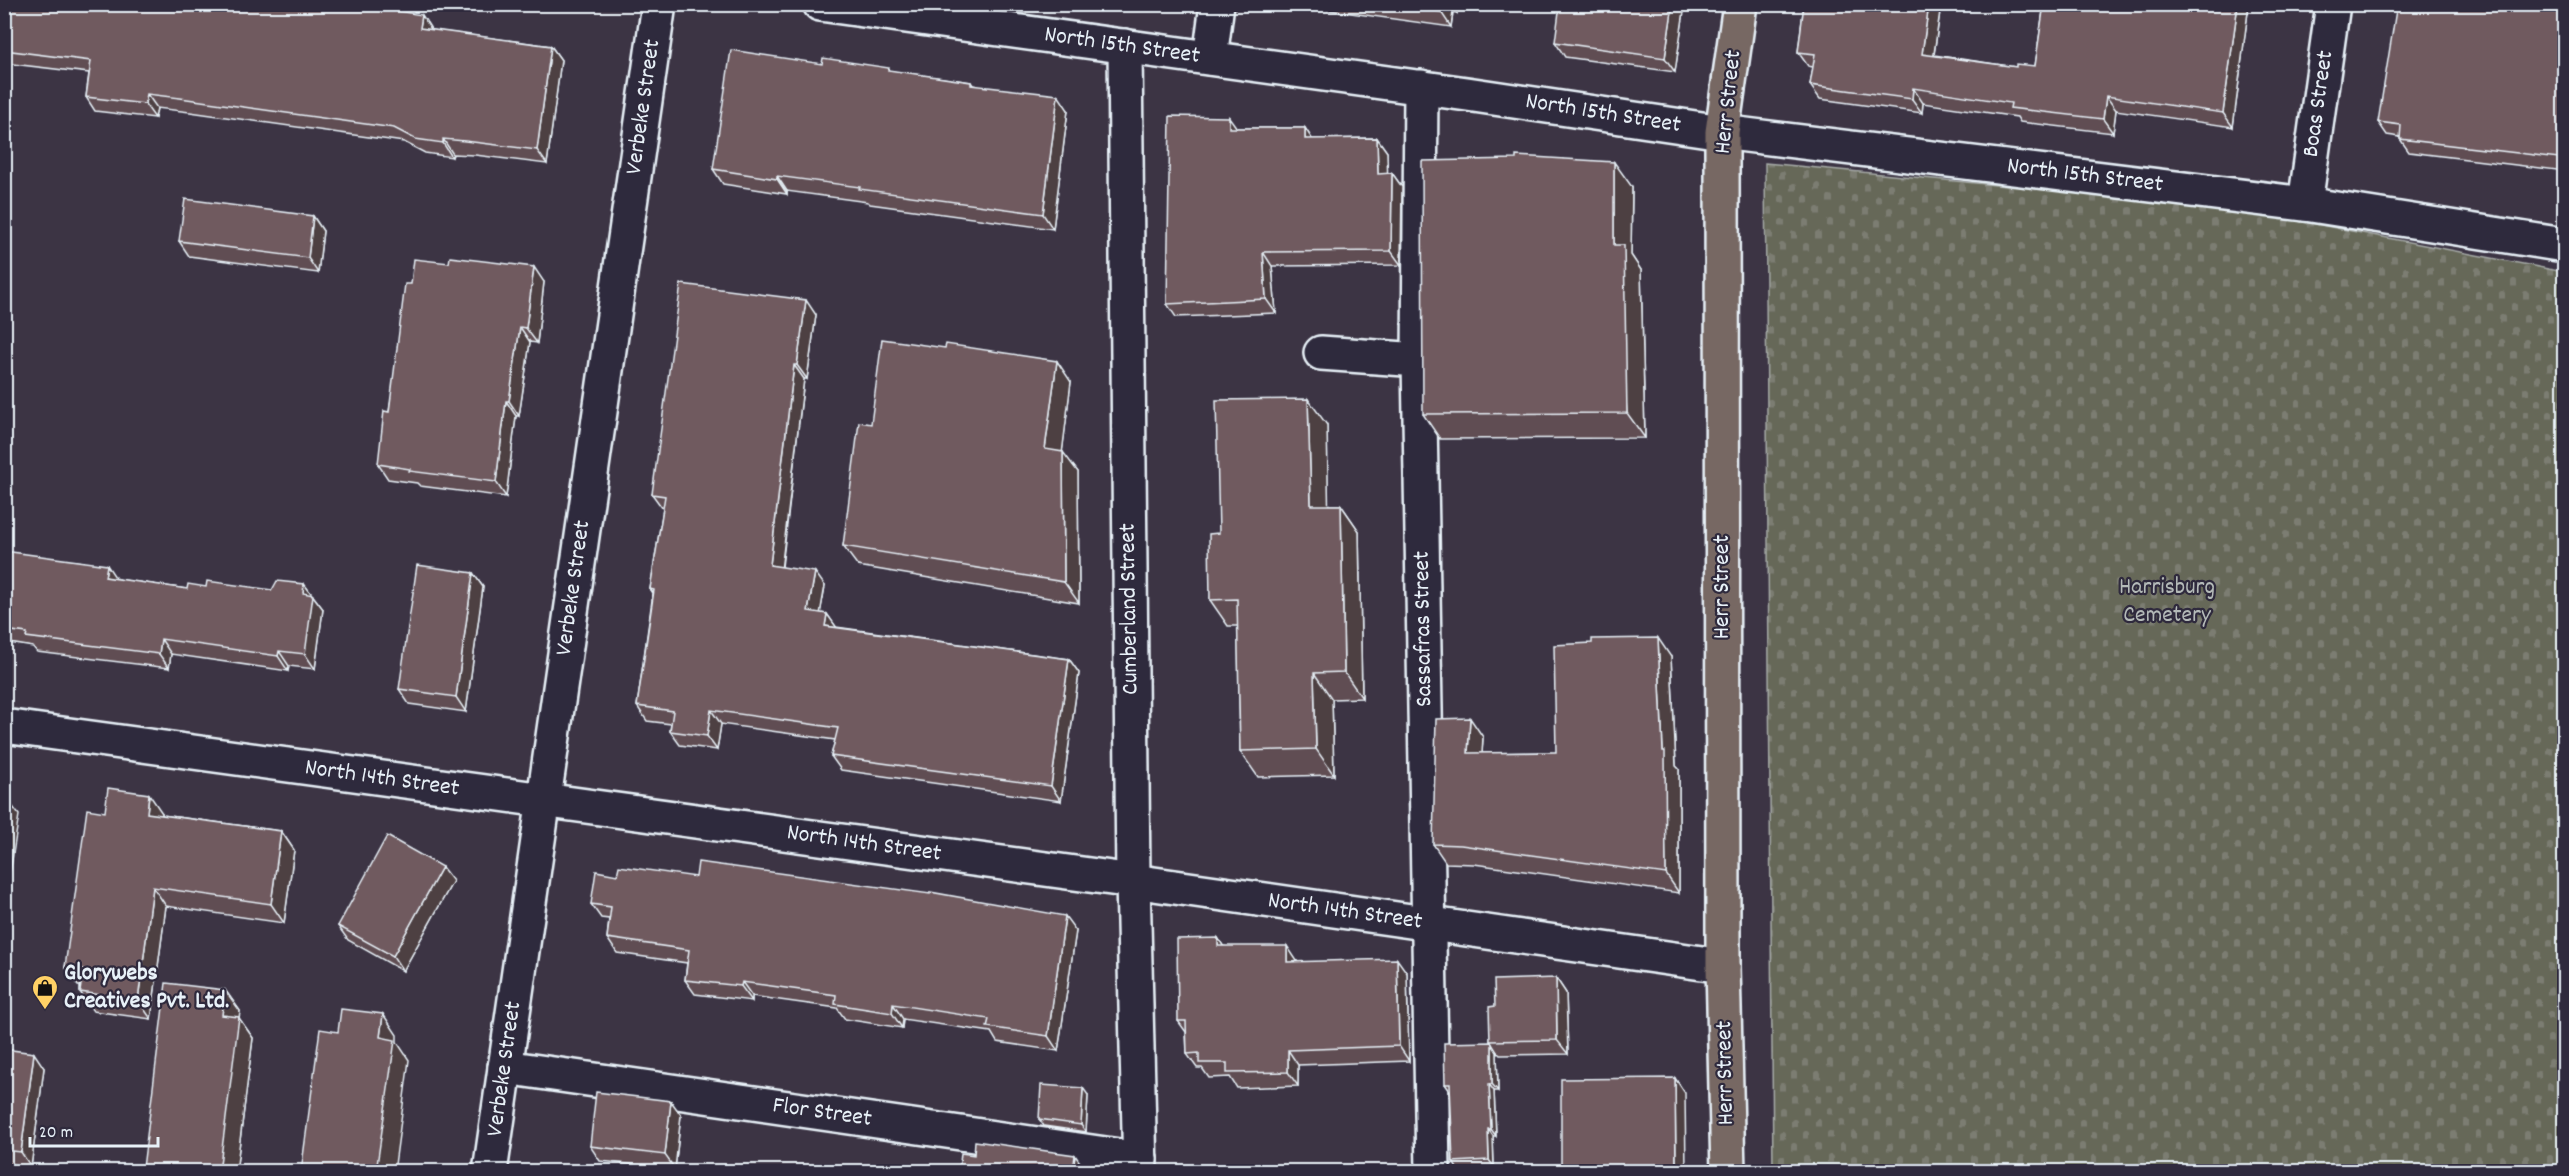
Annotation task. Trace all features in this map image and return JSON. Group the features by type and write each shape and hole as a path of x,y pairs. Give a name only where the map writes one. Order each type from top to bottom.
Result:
{"main road":[{"name":"Herr Street","path":"1728,1172 1723,966 1722,132 1740,4"}],"street":[{"name":"Verbeke Street","path":"490,1172 659,4"},
{"name":"North 15th Street","path":"820,4 1421,87 1722,132 2305,204 2565,245"},
{"path":"1210,58 1217,4"},
{"name":"Boas Street","path":"2305,204 2333,4"},
{"name":"Cumberland Street","path":"1125,46 1133,881 1140,1165"},
{"name":"Sassafras Street","path":"1421,87 1419,360 1433,1172"},
{"path":"1321,353 1419,360"},
{"name":"North 14th Street","path":"4,726 1133,881 1723,966"},
{"name":"Flor Street","path":"505,1067 1140,1165"}],"green space":[{"name":"Harrisburg Cemetery","path":"1765,163 2227,207 2564,272 2564,1171 1773,1171"}],"building":[{"path":"4,4 356,4 422,15 420,28 551,46 537,150 443,139 443,143 415,139 394,128 147,94 145,104 86,97 91,61 4,50"},
{"path":"1382,4 1442,4 1441,12"},
{"path":"1560,4 1673,4 1665,58 1555,42"},
{"path":"1804,4 1929,4 1922,54 2016,67 2016,64 2035,66 2044,4 2238,4 2223,113 2106,96 2103,119 2010,108 2011,103 1913,88 1912,99 1810,85 1815,54 1798,52"},
{"path":"2397,4 2565,4 2565,113 2559,158 2400,139 2401,125 2378,122"},
{"path":"731,50 822,64 823,58 971,82 971,85 1058,95 1043,214 859,189 860,187 777,176 777,179 713,169"},
{"path":"1170,116 1229,117 1229,128 1305,128 1305,139 1377,138 1378,174 1392,173 1391,251 1263,252 1266,299 1167,304"},
{"path":"1516,156 1614,162 1614,245 1624,245 1627,413 1423,414 1422,161 1516,159"},
{"path":"185,199 313,216 308,258 179,241"},
{"path":"450,257 534,267 526,328 520,327 509,401 506,401 496,482 409,471 410,469 378,464 384,411 389,412 405,284 411,284 414,259 449,263"},
{"path":"681,284 806,300 797,365 794,365 770,565 815,572 808,611 827,614 825,626 1069,659 1051,786 831,756 838,728 711,710 707,736 670,731 673,711 637,706 654,590 650,589 665,496 652,494"},
{"path":"882,339 945,348 946,344 1057,361 1045,449 1063,452 1064,582 843,546 859,422 871,424"},
{"path":"1308,399 1311,505 1341,505 1344,672 1314,673 1316,749 1240,751 1237,599 1210,600 1209,534 1219,533 1216,400"},
{"path":"4,551 107,565 105,577 187,589 188,584 206,587 207,581 272,590 277,581 304,584 303,593 313,595 305,654 279,651 278,656 161,639 159,654 26,637 27,633 4,630"},
{"path":"417,565 473,573 456,697 399,689"},
{"path":"1658,638 1663,751 1665,751 1666,874 1461,845 1433,844 1436,719 1470,718 1468,753 1556,752 1554,645 1592,643 1592,639"},
{"path":"108,788 149,794 147,813 281,831 271,904 153,887 138,1000 80,992 83,969 65,967 87,809 105,812"},
{"path":"387,836 442,867 393,956 338,926"},
{"path":"698,862 930,894 930,892 1065,916 1048,1036 987,1027 989,1019 893,1004 892,1013 835,1004 836,995 742,982 741,986 685,980 689,950 607,938 611,907 591,904 596,871 617,875 619,866 696,877"},
{"path":"1218,938 1218,946 1287,946 1287,962 1397,959 1399,1046 1288,1050 1288,1072 1227,1073 1227,1063 1199,1063 1199,1053 1187,1054 1186,1021 1178,1021 1177,939"},
{"path":"1556,978 1557,1040 1490,1041 1489,1007 1495,1006 1494,980"},
{"path":"166,983 225,990 222,1015 239,1017 219,1172 158,1172 159,1169 143,1168"},
{"path":"341,1009 383,1014 380,1037 395,1040 376,1172 301,1172 320,1029 338,1032"},
{"path":"1491,1042 1489,1160 1453,1162 1450,1084 1445,1084 1444,1043"},
{"path":"4,1049 34,1053 21,1152 4,1150"},
{"path":"1675,1078 1676,1172 1561,1172 1561,1079"},
{"path":"1041,1085 1083,1088 1081,1125 1039,1119"},
{"path":"596,1092 671,1101 665,1155 590,1146"},
{"path":"975,1141 1075,1155 1073,1172 959,1172 961,1153 974,1155"}],"place":[{"name":"Glorywebs Creatives Pvt. Ltd.","path":"45,1011"}]}
